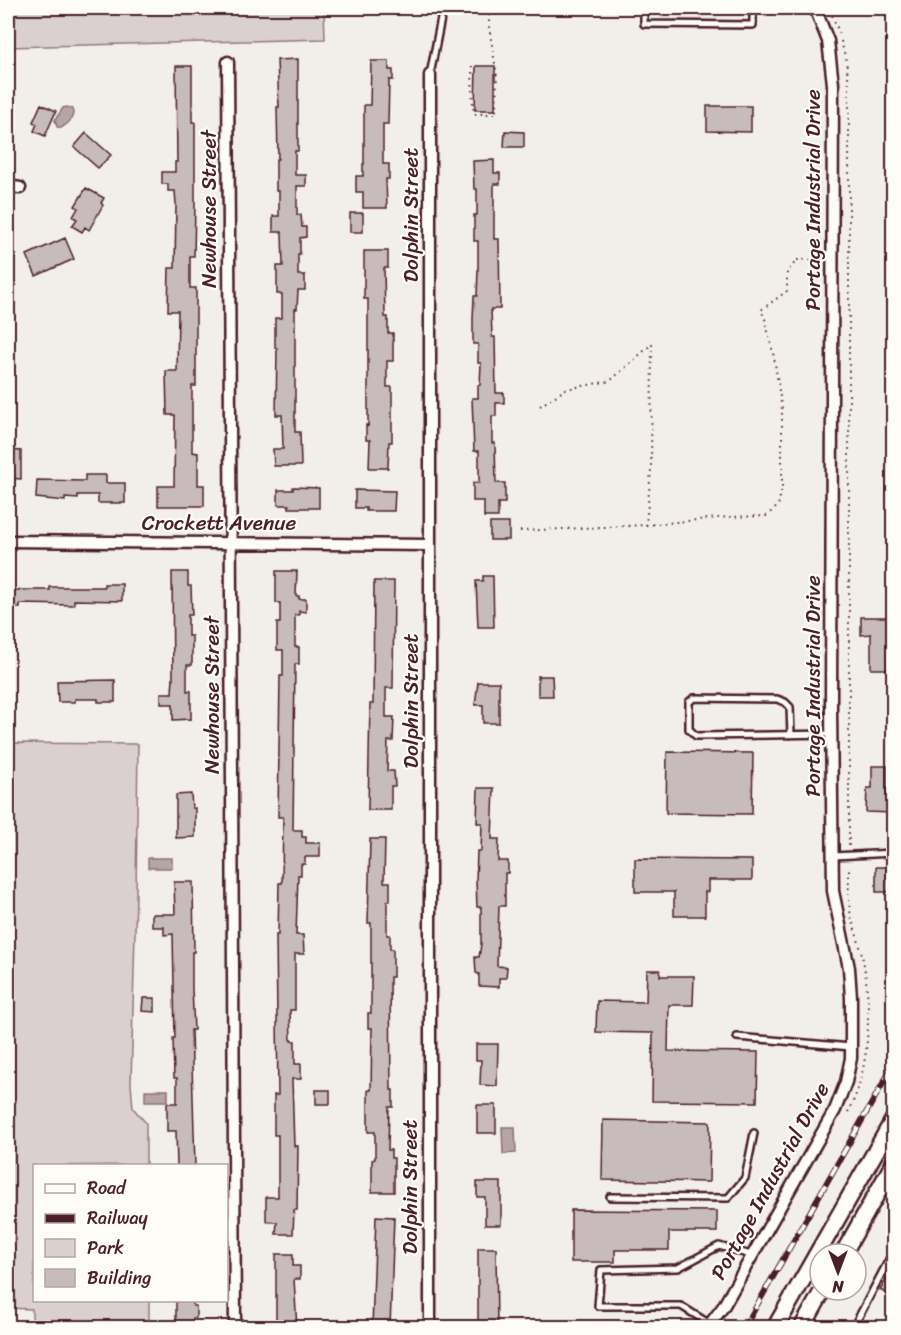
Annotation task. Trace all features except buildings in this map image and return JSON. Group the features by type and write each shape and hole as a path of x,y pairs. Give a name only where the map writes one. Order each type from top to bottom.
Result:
{"main road":[{"path":"775,1328 894,1119"},
{"path":"850,1242 894,1164"},
{"path":"802,1328 816,1302"}],"street":[{"name":"Portage Industrial Drive","path":"708,1326 723,1307 835,1110 846,1082 851,1047 849,968 833,891 833,84 828,41 815,8"},
{"name":"Newhouse Street","path":"228,62 235,1328"},
{"name":"Dolphin Street","path":"430,75 430,1328"},
{"path":"8,186 20,188"},
{"name":"Crockett Avenue","path":"8,541 430,544"}],"lane":[{"path":"430,75 443,8"},
{"path":"644,8 644,24 753,25 753,8"},
{"path":"791,735 790,707 777,699 694,698 689,702 689,729 696,736 791,735 832,734"},
{"path":"833,856 894,853"},
{"path":"737,1038 851,1047"},
{"path":"610,1197 728,1198 745,1178 754,1133"},
{"path":"708,1326 681,1306 598,1306 601,1270 678,1268 719,1246 751,1255"},
{"path":"853,1328 894,1250"}],"path":[{"path":"472,66 475,114 496,114 496,76 489,27 489,8"},
{"path":"520,531 766,516 778,506 783,488 782,410 774,357 761,310 787,291 787,272 797,260 833,261"},
{"path":"540,406 566,389 610,381 652,344 651,470 646,525"}],"green space":[{"path":"8,8 324,8 325,39 8,47"},
{"path":"8,743 138,744 131,1084 133,1108 146,1123 146,1164 33,1164 33,1302 149,1302 149,1327 32,1327 32,1309 8,1308"}],"shaded area":[{"path":"63,108 73,109 72,118 61,128 57,127 55,120"},
{"path":"148,858 172,858 172,868 148,868"},
{"path":"145,1090 168,1090 168,1101 145,1101"},
{"path":"502,1127 515,1127 516,1153 503,1154"}],"railway":[{"path":"744,1328 894,1064"}]}
